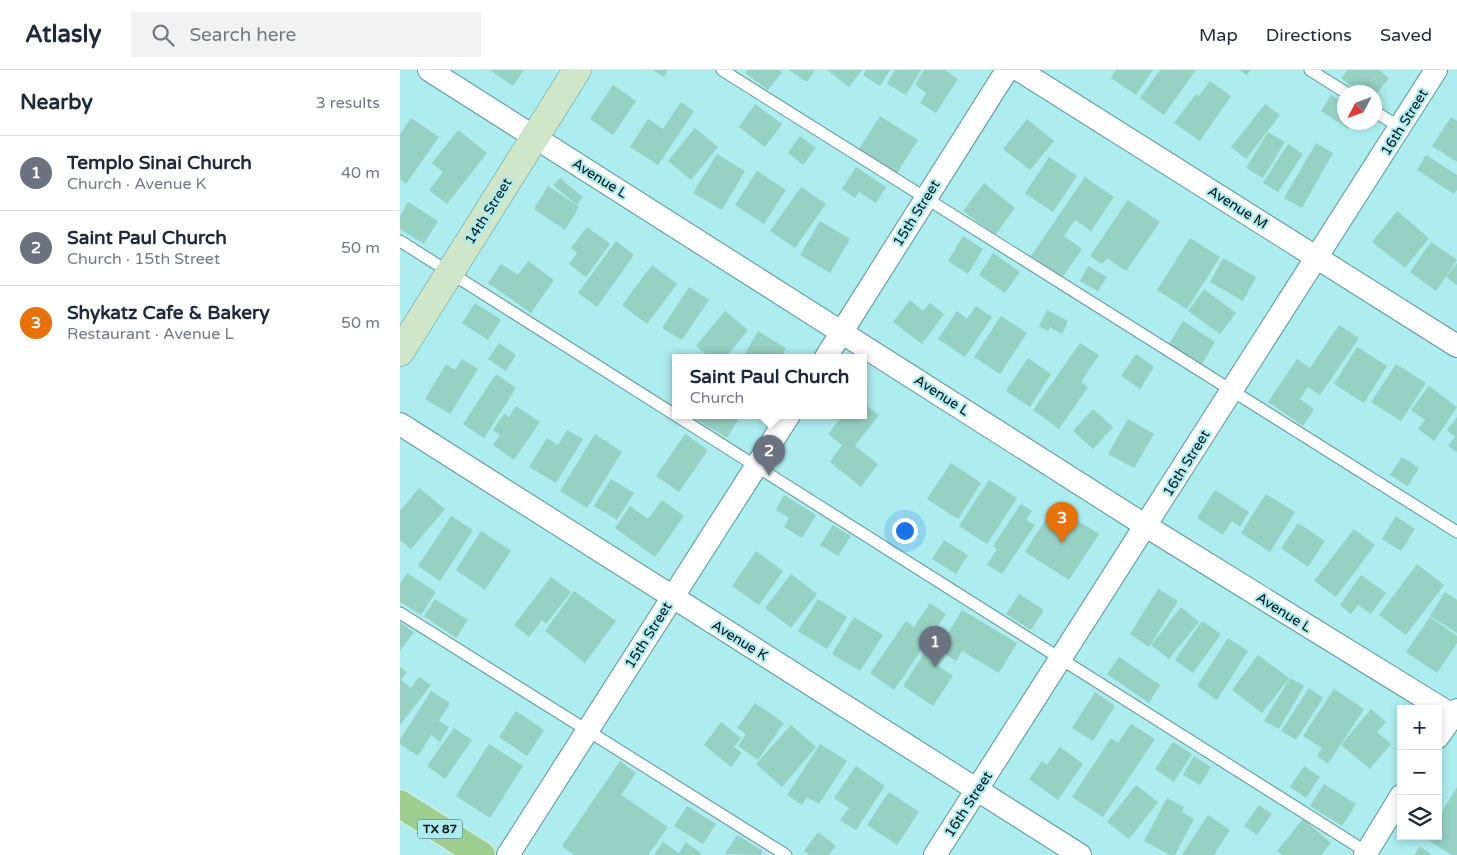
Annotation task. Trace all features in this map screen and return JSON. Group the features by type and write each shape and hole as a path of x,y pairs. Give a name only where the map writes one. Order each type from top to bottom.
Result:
{"main road":[{"name":"14th Street","path":"400,352 577,70"},
{"name":"TX 87","path":"400,804 481,855"}],"street":[{"name":"Avenue L","path":"429,70 1146,526 1456,715"},
{"name":"15th Street","path":"828,354 1007,70"},
{"name":"Avenue M","path":"1019,70 1457,346"},
{"name":"16th Street","path":"935,855 1316,256 1401,128 1436,70"},
{"name":"15th Street","path":"508,855 786,419"},
{"name":"Avenue K","path":"400,424 1080,855"},
{"path":"1442,732 1456,715"},
{"path":"1367,854 1397,803"}],"lane":[{"path":"722,70 926,196 1457,532"},
{"path":"1310,70 1337,87"},
{"path":"1382,116 1401,128"},
{"path":"400,241 672,414"},
{"path":"680,419 1061,657 1367,854"},
{"path":"400,613 786,855"}],"building":[{"path":"490,70 524,70 513,86"},
{"path":"653,70 668,70 664,77"},
{"path":"748,70 779,70 782,72 768,90 745,73"},
{"path":"789,70 815,70 807,82"},
{"path":"827,70 862,70 849,87"},
{"path":"866,70 890,70 880,86 863,75"},
{"path":"895,70 921,70 906,95 887,84"},
{"path":"924,70 945,70 958,79 936,113 920,103 926,93 915,85"},
{"path":"1116,70 1153,70 1136,95 1111,78"},
{"path":"1160,70 1196,70 1164,115 1140,98"},
{"path":"1239,70 1251,70 1247,75"},
{"path":"1348,70 1379,70 1389,78 1382,87 1382,85 1350,85 1341,78"},
{"path":"1210,81 1231,96 1200,141 1174,123 1196,94 1199,96"},
{"path":"613,85 636,101 613,135 590,119"},
{"path":"1331,95 1337,99 1337,122 1321,111"},
{"path":"681,102 694,111 658,165 630,147 648,119 663,129"},
{"path":"755,104 782,124 765,147 739,127"},
{"path":"1265,104 1280,115 1246,159 1231,147"},
{"path":"880,116 918,140 897,173 859,149"},
{"path":"1451,117 1457,121 1457,162 1432,146"},
{"path":"411,118 439,137 406,184 400,179 400,134"},
{"path":"1027,119 1054,141 1030,170 1003,149"},
{"path":"695,128 718,147 691,180 668,161"},
{"path":"458,130 487,153 447,204 429,190 443,172 432,163"},
{"path":"1268,132 1285,142 1263,178 1246,168"},
{"path":"800,136 816,148 803,165 788,153"},
{"path":"1316,143 1333,153 1302,208 1284,198"},
{"path":"1288,144 1303,154 1278,192 1263,183"},
{"path":"717,154 745,171 722,210 693,193"},
{"path":"1426,155 1457,175 1457,190 1454,194 1417,170"},
{"path":"1049,157 1077,176 1053,212 1025,193"},
{"path":"856,167 886,187 876,203 859,192 855,198 842,189"},
{"path":"757,171 786,190 764,224 735,205"},
{"path":"1085,177 1114,197 1091,231 1075,220 1064,236 1082,249 1062,278 1031,256"},
{"path":"560,178 583,197 577,205 553,185"},
{"path":"984,183 1015,208 995,235 963,211"},
{"path":"548,186 579,207 565,230 534,209"},
{"path":"801,187 826,204 795,248 770,231"},
{"path":"1128,200 1160,222 1126,271 1107,258 1102,264 1090,256"},
{"path":"408,202 438,221 424,244 400,229 400,216"},
{"path":"1397,211 1429,238 1405,268 1372,242"},
{"path":"820,221 850,239 830,273 800,255"},
{"path":"587,227 610,244 586,277 569,264 577,253 571,248"},
{"path":"963,236 983,249 968,274 948,261"},
{"path":"1190,238 1220,257 1187,309 1157,290"},
{"path":"616,241 634,255 597,307 578,293"},
{"path":"1431,242 1457,260 1436,291 1410,272"},
{"path":"993,253 1020,272 1005,293 979,275"},
{"path":"1223,258 1256,277 1243,301 1210,282"},
{"path":"528,261 554,280 531,313 488,283 501,264 518,275"},
{"path":"1457,263 1457,285 1446,277"},
{"path":"652,265 677,284 647,324 622,305"},
{"path":"1088,266 1107,277 1098,291 1080,281"},
{"path":"689,287 709,300 682,340 662,328"},
{"path":"1204,289 1236,313 1220,334 1188,311"},
{"path":"910,300 923,311 930,303 944,314 922,344 893,322"},
{"path":"475,303 501,320 488,340 462,323"},
{"path":"976,306 992,317 965,357 938,339 957,311 967,319"},
{"path":"1047,310 1068,321 1062,334 1050,327 1048,331 1039,326"},
{"path":"725,311 748,330 728,354 705,354 696,346"},
{"path":"1001,316 1027,333 1000,374 974,357"},
{"path":"1183,321 1215,342 1202,364 1169,344"},
{"path":"1339,325 1359,338 1320,395 1308,387 1300,399 1314,409 1303,426 1268,402 1297,359 1310,368"},
{"path":"758,331 786,348 783,354 745,354"},
{"path":"499,343 516,355 506,371 488,359"},
{"path":"1080,343 1099,355 1081,382 1088,387 1059,429 1033,410"},
{"path":"1357,347 1387,366 1364,403 1334,384"},
{"path":"1136,354 1154,367 1140,389 1121,376"},
{"path":"1028,358 1051,374 1030,407 1006,391"},
{"path":"462,359 478,369 450,414 425,399 446,364 455,370"},
{"path":"1396,364 1426,383 1401,421 1371,402"},
{"path":"496,374 516,388 484,438 463,424"},
{"path":"1429,386 1457,407 1434,441 1418,429 1425,420 1411,410"},
{"path":"516,406 540,422 514,460 493,445 500,435 493,430 504,414 509,417"},
{"path":"867,406 879,415 855,446 878,464 861,487 830,462 842,445 828,434 840,419 867,419"},
{"path":"1093,409 1113,427 1093,449 1073,431"},
{"path":"1457,417 1457,452 1448,446 1455,437 1447,430"},
{"path":"695,419 736,419 738,420 727,438"},
{"path":"1128,419 1154,434 1134,468 1108,454"},
{"path":"567,430 583,439 556,483 529,467 547,438 558,445"},
{"path":"595,434 622,452 587,508 560,491"},
{"path":"685,434 708,450 679,492 656,476"},
{"path":"1402,457 1419,468 1408,486 1390,475"},
{"path":"951,463 981,483 958,519 927,499"},
{"path":"611,479 634,493 617,520 594,506"},
{"path":"989,480 1017,498 987,544 959,526"},
{"path":"419,488 445,509 411,549 400,540 400,511"},
{"path":"1215,490 1249,512 1240,527 1232,521 1223,535 1197,518"},
{"path":"1266,494 1295,512 1270,552 1241,533"},
{"path":"784,495 816,515 802,538 784,527 789,518 776,510"},
{"path":"662,500 684,516 655,557 615,528 630,506 648,519"},
{"path":"1021,504 1032,511 1026,520 1035,525 1002,574 987,565 997,549 993,546"},
{"path":"1054,506 1099,534 1069,580 1025,552"},
{"path":"451,516 473,530 440,581 418,566"},
{"path":"1396,516 1415,529 1401,551 1382,539"},
{"path":"1298,523 1325,541 1308,567 1281,548"},
{"path":"833,525 851,536 838,556 820,545"},
{"path":"1354,529 1375,545 1336,597 1314,581"},
{"path":"481,531 511,551 485,590 456,570"},
{"path":"944,540 968,555 956,574 932,559"},
{"path":"756,551 783,571 759,605 732,586"},
{"path":"1417,564 1444,585 1406,635 1379,615"},
{"path":"407,573 436,592 421,615 400,602 400,584"},
{"path":"791,574 817,594 791,628 765,608"},
{"path":"1361,575 1386,593 1371,614 1358,605 1351,614 1340,605"},
{"path":"551,577 571,592 546,624 542,620 529,637 514,625"},
{"path":"1158,589 1178,601 1149,647 1130,634"},
{"path":"574,591 616,621 585,663 545,631"},
{"path":"1445,592 1457,600 1457,633 1430,616"},
{"path":"1019,594 1044,610 1031,630 1006,614"},
{"path":"435,599 468,620 456,638 424,616"},
{"path":"818,599 847,617 827,649 798,631"},
{"path":"930,603 946,614 894,690 870,673 906,621 914,627"},
{"path":"1181,607 1199,622 1169,659 1151,645"},
{"path":"962,610 1017,643 999,673 962,651 956,661 938,650"},
{"path":"854,617 883,635 860,671 832,654"},
{"path":"1430,617 1457,636 1457,643 1437,673 1406,652"},
{"path":"1202,621 1221,634 1193,673 1175,660"},
{"path":"400,622 414,632 400,651"},
{"path":"1228,638 1248,651 1217,700 1197,686"},
{"path":"929,646 945,657 938,666 953,676 933,706 903,686"},
{"path":"1258,655 1289,678 1262,713 1232,690"},
{"path":"1119,657 1160,685 1149,703 1107,674"},
{"path":"400,667 407,672 401,680 411,688 419,677 431,685 400,725"},
{"path":"1290,678 1304,686 1279,729 1264,721"},
{"path":"1309,688 1323,698 1296,740 1281,731"},
{"path":"1334,689 1364,709 1328,764 1317,756 1322,748 1303,736"},
{"path":"431,691 450,703 439,721 449,727 440,742 431,735 418,756 400,744 400,740"},
{"path":"1095,692 1115,706 1093,741 1072,728"},
{"path":"755,703 784,723 758,760 738,746 746,734 737,728"},
{"path":"1371,709 1386,722 1377,732 1391,744 1370,769 1341,745"},
{"path":"516,711 544,730 527,756 499,737"},
{"path":"721,722 741,738 734,747 742,753 731,767 704,745"},
{"path":"1131,724 1155,739 1103,817 1072,797 1111,738 1118,743"},
{"path":"791,725 816,747 782,787 756,764"},
{"path":"454,728 472,740 445,779 427,766"},
{"path":"1173,742 1192,754 1174,782 1155,769"},
{"path":"489,744 523,766 490,818 456,796"},
{"path":"820,744 847,761 819,804 807,797 802,805 787,795"},
{"path":"1060,747 1083,764 1058,800 1029,779 1042,761 1047,765"},
{"path":"1194,756 1211,767 1200,785 1183,775"},
{"path":"620,761 636,773 621,795 668,827 648,855 574,855 562,846"},
{"path":"856,766 885,786 856,830 840,820 849,808 834,798"},
{"path":"1304,766 1320,777 1306,798 1290,787"},
{"path":"1324,784 1356,804 1342,826 1310,806"},
{"path":"1136,785 1158,802 1129,839 1107,822"},
{"path":"1457,787 1457,855 1452,855 1428,840 1442,840 1442,811"},
{"path":"889,792 919,812 897,845 867,825"},
{"path":"1167,798 1184,807 1182,812 1194,819 1175,855 1170,855 1144,841"},
{"path":"1259,805 1272,814 1257,835 1244,826"},
{"path":"687,806 716,824 703,844 674,826"},
{"path":"1208,815 1230,830 1214,855 1182,855"},
{"path":"1303,819 1331,843 1321,855 1283,855 1277,851"},
{"path":"818,832 836,846 829,855 809,855 804,851"},
{"path":"737,835 763,851 761,855 725,854"},
{"path":"663,842 679,853 686,842 701,853 700,855 654,855"},
{"path":"1420,846 1432,855 1414,855"}],"place":[{"name":"Saint Paul Church","path":"769,476"},
{"name":"Shykatz Cafe & Bakery","path":"1062,543"},
{"name":"Templo Sinai Church","path":"935,667"}]}
